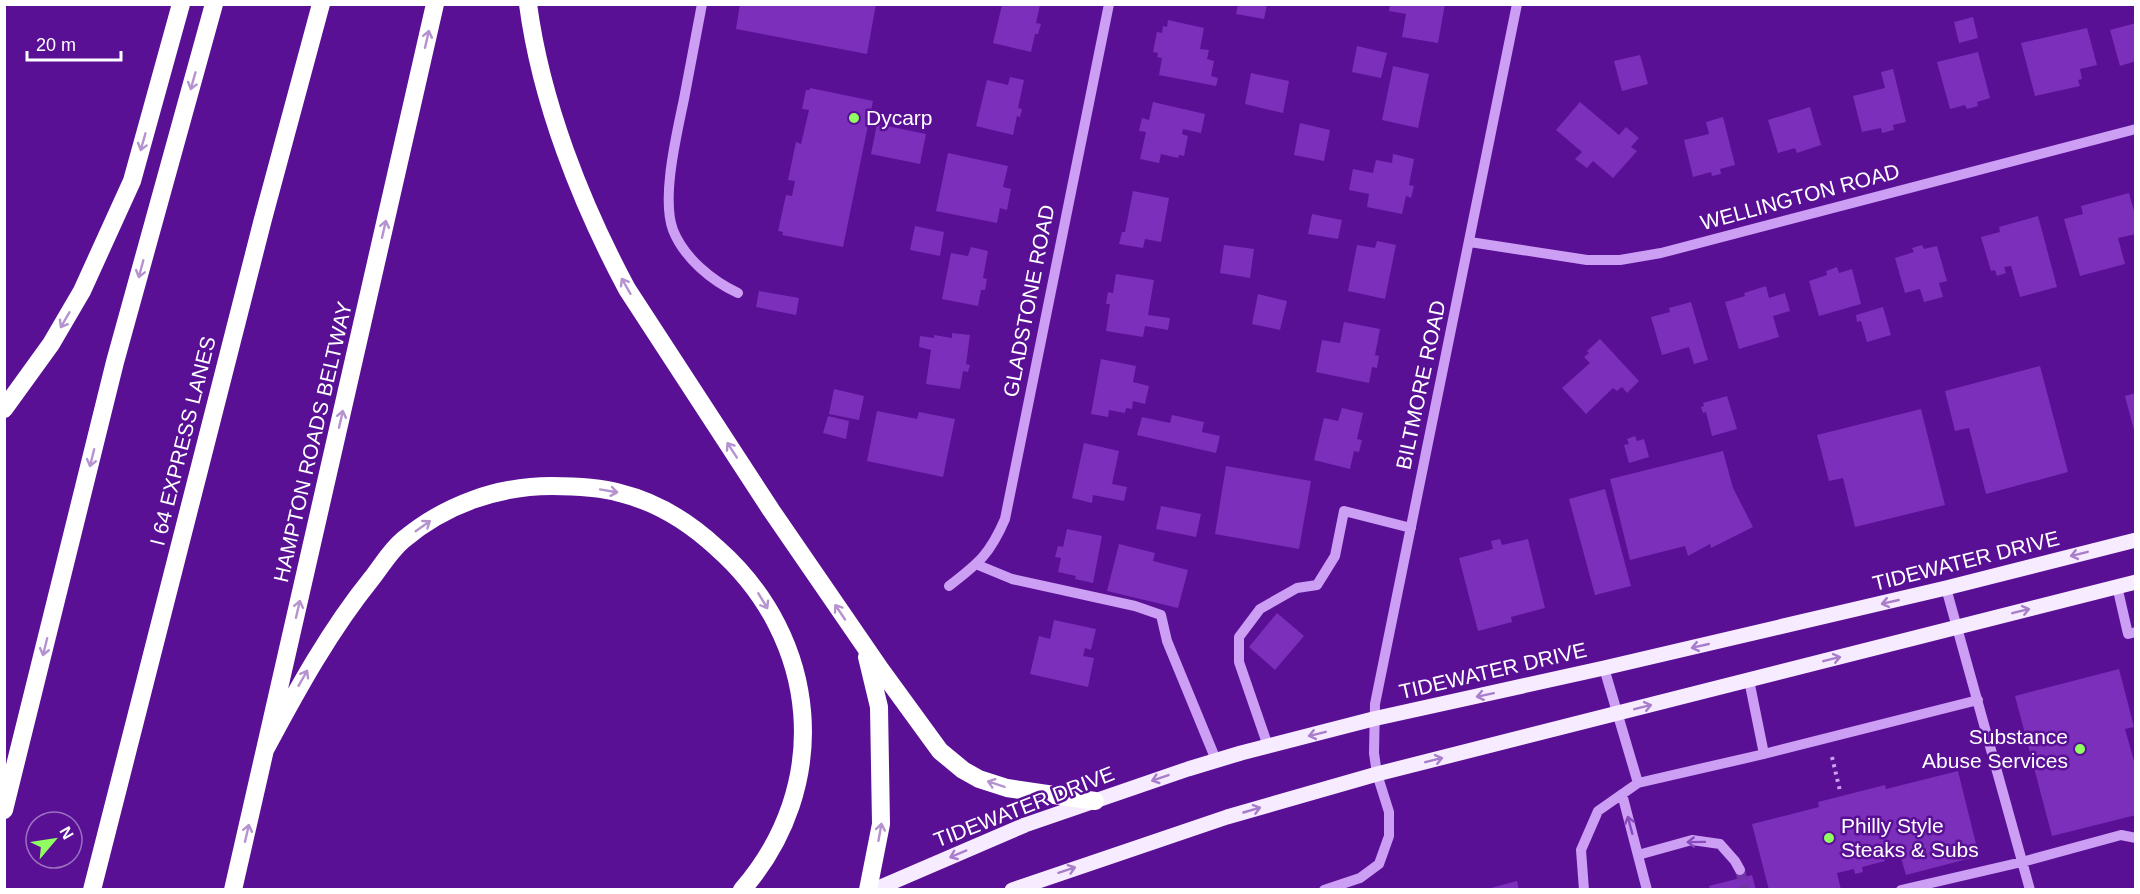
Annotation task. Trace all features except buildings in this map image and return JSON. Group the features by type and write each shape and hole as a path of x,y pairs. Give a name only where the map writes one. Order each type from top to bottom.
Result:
{"highway":[{"path":"4,409 51,344 82,291 132,181 181,4"},
{"path":"4,810 118,351 214,4"},
{"name":"I 64 EXPRESS LANES","path":"92,890 248,277 321,4"},
{"name":"HAMPTON ROADS BELTWAY","path":"233,890 435,4"},
{"path":"528,4 530,25 550,106 584,199 627,289 758,490 864,646 940,751 963,770 979,779 1007,788 1095,801"},
{"path":"266,748 304,675 349,606 400,542 427,522 464,503 503,490 536,486 578,486 621,493 661,508 698,530 731,560 760,595 787,643 798,678 803,722 800,766 793,801 779,834 756,874 742,890"},
{"path":"864,646 879,707 881,824 868,890"}],"main road":[{"name":"TIDEWATER DRIVE","path":"874,890 1025,825 1216,760 1373,719 1946,588 2136,540"},
{"path":"1012,890 1227,817 1377,774 2136,582"}],"street":[{"path":"702,4 674,148 668,206 673,230 686,252 705,273 738,293"},
{"name":"GLADSTONE ROAD","path":"949,586 978,565 996,541 1005,519 1109,4"},
{"name":"BILTMORE ROAD","path":"1330,889 1360,878 1379,864 1389,836 1389,812 1377,774 1374,753 1373,719 1517,4"},
{"name":"WELLINGTON ROAD","path":"1470,243 1587,260 1620,260 1661,253 2136,129"},
{"path":"1268,746 1239,662 1239,637 1260,609 1297,588 1317,585 1335,556 1344,511 1411,528"},
{"path":"978,565 1012,579 1135,606 1161,615 1167,641 1216,760"},
{"path":"2117,586 2128,634 2136,632"},
{"path":"1946,588 2030,890"},
{"path":"1604,668 1638,783"},
{"path":"1749,680 1764,754"},
{"path":"1584,890 1581,850 1598,811 1638,783 1978,700"},
{"path":"1622,794 1647,890"},
{"path":"1901,890 2022,862 2121,835 2136,838"},
{"path":"1638,855 1692,840 1720,844 1740,870"}],"path":[{"path":"1827,738 1840,791"}],"tunnel":[{"path":"1740,870 1745,890"}],"place":[{"name":"Dycarp","path":"854,118"},
{"name":"Substance Abuse Services","path":"2080,749"},
{"name":"Philly Style Steaks & Subs","path":"1829,838"}]}
